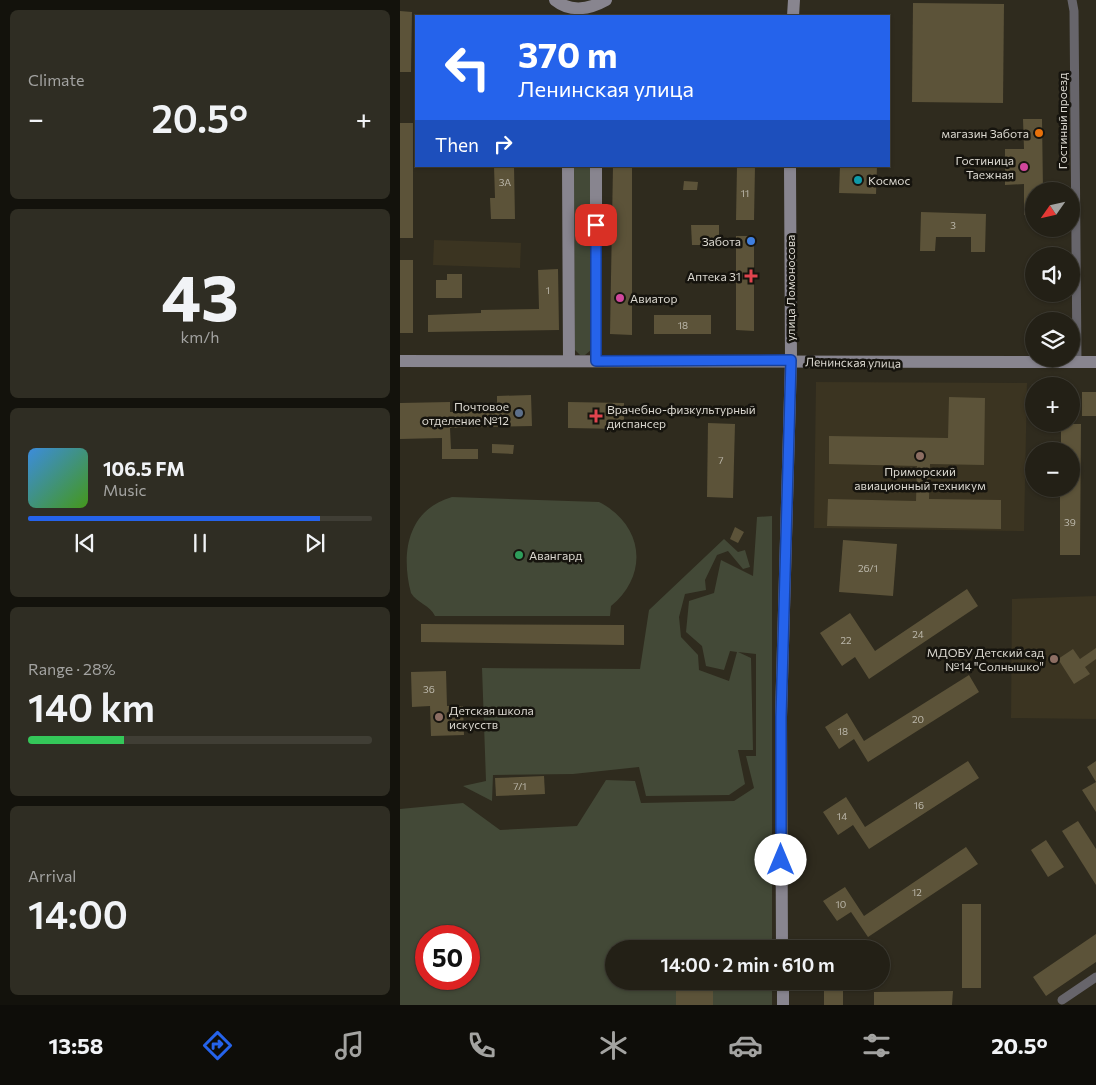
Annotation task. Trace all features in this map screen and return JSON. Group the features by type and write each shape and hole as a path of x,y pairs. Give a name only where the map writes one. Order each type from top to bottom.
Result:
{"main road":[{"path":"793,15 794,0"},
{"path":"557,2 573,8 600,7"},
{"path":"557,2 564,15"},
{"path":"568,167 569,361"},
{"path":"596,167 596,361"},
{"name":"улица Ломоносова","path":"782,940 781,717 791,360 790,167"},
{"name":"Ленинская улица","path":"400,361 1025,362"},
{"name":"Ленинская улица","path":"1080,362 1096,362"},
{"path":"783,990 783,1005"}],"street":[{"name":"Гостиный проезд","path":"1072,0 1074,11 1077,312"},
{"path":"1062,1000 1096,977"}],"shaded area":[{"path":"434,240 521,243 520,268 433,265"},
{"name":"Приморский авиационный техникум","path":"816,382 1025,383 1024,531 814,528"},
{"name":"МДОБУ Детский сад №14 \"Солнышко\"","path":"1096,596 1096,719 1011,718 1012,599"}],"green space":[{"path":"574,167 591,167 591,350 585,355 580,355 575,350"},
{"name":"Авангард","path":"452,497 599,502 614,512 633,537 636,551 636,566 623,594 611,606 610,616 435,616 430,609 411,593 407,562 408,547 411,534 417,522 426,511 437,503"},
{"path":"772,516 772,940 605,940 605,990 772,990 772,1005 400,1005 400,809 463,803 500,830 577,826 606,780 635,781 641,803 734,801 754,788 746,756 756,756 756,654 738,652 751,658 753,750 738,750 745,784 729,795 646,796 639,767 573,774 493,775 492,801 463,786 486,781 482,668 640,669 649,610 724,539 738,552 745,550 750,567 743,569 728,551 717,555 705,580 706,590 685,594 679,617 681,637 698,655 699,670 729,681 737,652 730,651 724,670 706,666 702,646 686,632 689,601 714,593 721,560 753,576 757,517"}],"building":[{"path":"913,3 1004,4 1003,103 912,102"},
{"path":"400,11 412,12 411,72 400,72"},
{"name":"Гостиница Таежная","path":"1023,119 1042,119 1043,182 1025,182 1025,215 1024,184 1005,185 1005,149 1024,149"},
{"path":"400,123 413,123 413,238 400,238"},
{"path":"494,167 514,167 515,219 491,219 490,198 495,198"},
{"path":"613,167 632,167 632,335 610,334"},
{"path":"737,167 755,167 754,220 736,220"},
{"name":"Космос","path":"840,167 877,167 876,194 839,193"},
{"path":"684,181 698,182 697,190 683,190"},
{"path":"921,212 986,214 985,252 971,252 971,237 936,237 935,251 920,251"},
{"path":"691,225 719,225 719,245 692,245"},
{"path":"736,236 754,236 754,331 736,330"},
{"path":"400,260 413,260 413,333 400,333"},
{"path":"558,269 559,330 428,332 428,315 481,313 481,310 539,309 538,270"},
{"path":"447,274 462,274 462,298 436,298 436,280 447,280"},
{"path":"654,315 711,315 711,334 654,334"},
{"path":"1082,392 1096,392 1096,416 1082,416"},
{"path":"531,395 532,426 450,428 451,449 478,449 478,459 442,459 442,438 400,439 400,403 450,402 450,412 497,411 497,396"},
{"path":"949,397 985,398 984,465 930,464 929,499 1001,500 1001,529 827,526 828,499 916,501 917,466 829,464 829,436 948,438"},
{"name":"Врачебно-физкультурный диспансер","path":"568,402 624,403 624,429 568,428"},
{"path":"708,423 735,424 733,498 707,497"},
{"path":"1081,424 1080,555 1060,555 1060,497 1080,497 1080,442 1061,442 1061,432 1080,432"},
{"path":"492,444 514,445 513,454 492,453"},
{"path":"735,527 744,532 738,543 730,539"},
{"path":"843,540 897,544 893,596 839,592"},
{"path":"967,589 978,606 869,679 855,657 842,666 820,633 850,613 875,651"},
{"path":"421,624 624,625 624,645 421,642"},
{"path":"1096,648 1096,659 1085,667 1090,674 1074,684 1058,659 1073,649 1080,659"},
{"path":"446,671 447,706 463,706 464,735 431,736 430,706 412,707 411,672"},
{"path":"969,675 979,692 868,762 854,739 839,749 825,727 847,713 864,741"},
{"path":"968,761 979,778 869,849 853,825 838,835 823,812 846,797 865,827"},
{"path":"1096,761 1096,782 1087,767"},
{"path":"544,776 545,794 496,796 495,778"},
{"path":"1096,782 1096,812 1082,790"},
{"path":"1078,821 1096,849 1096,885 1062,831"},
{"path":"1046,840 1064,867 1048,877 1031,850"},
{"path":"966,847 978,864 868,937 851,912 837,921 823,901 845,887 864,916"},
{"path":"962,904 981,904 981,988 962,988"},
{"path":"1096,934 1096,962 1046,996 1033,977"},
{"path":"676,990 713,990 713,1005 676,1005"},
{"path":"824,990 843,990 843,1005 824,1005"},
{"path":"953,991 952,1005 874,1005 874,992"}],"place":[{"name":"магазин Забота","path":"1039,133"},
{"name":"Гостиница Таежная","path":"1024,167"},
{"name":"Космос","path":"858,180"},
{"name":"Забота","path":"751,241"},
{"name":"Аптека 31","path":"751,276"},
{"name":"Авиатор","path":"620,298"},
{"name":"Почтовое отделение №12","path":"519,413"},
{"name":"Врачебно-физкультурный диспансер","path":"596,416"},
{"name":"Приморский авиационный техникум","path":"920,456"},
{"name":"Авангард","path":"519,555"},
{"name":"МДОБУ Детский сад №14 \"Солнышко\"","path":"1054,659"},
{"name":"Детская школа искусств","path":"439,717"}],"route":[{"path":"596,225 596,361 791,360 781,717 781,860"}]}
